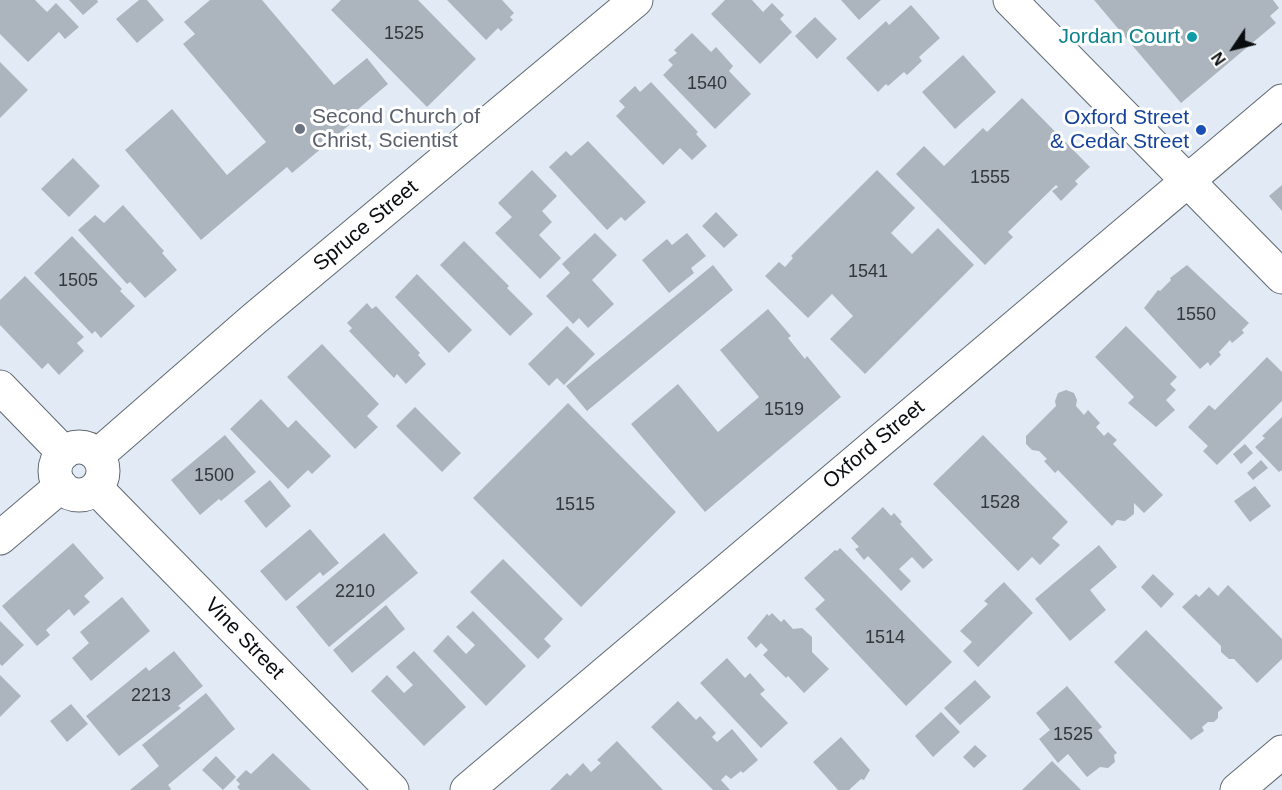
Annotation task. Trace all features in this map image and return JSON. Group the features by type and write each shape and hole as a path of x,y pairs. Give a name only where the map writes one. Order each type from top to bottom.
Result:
{"street":[{"name":"Spruce Street","path":"98,455 254,319 636,0"},
{"path":"1010,0 1282,277"},
{"name":"Oxford Street","path":"467,790 1282,101"},
{"path":"0,387 64,453"},
{"path":"77,447 85,448 98,455 103,468 101,482 96,488 82,495 67,491 61,486 56,473 56,465 64,453 77,447"},
{"path":"0,538 61,486"},
{"name":"Vine Street","path":"96,488 392,790"},
{"path":"1237,790 1282,752"}],"building":[{"path":"0,0 35,0 47,12 56,3 79,27 65,39 59,32 28,62 0,34"},
{"path":"69,0 97,0 98,2 83,15"},
{"path":"139,0 147,0 164,20 137,43 116,19"},
{"name":"Second Church of Christ, Scientist","path":"210,0 262,0 334,85 367,58 388,84 356,111 360,116 292,173 287,167 201,240 125,150 172,109 227,175 266,142 183,44 195,34 184,22"},
{"path":"341,0 418,0 476,59 427,107 331,10"},
{"path":"447,0 502,0 514,13 510,17 513,20 501,31 498,28 486,40"},
{"path":"725,0 752,0 763,12 772,3 784,15 780,19 792,32 760,64 711,14"},
{"path":"841,0 881,0 859,20"},
{"name":"Jordan Court","path":"1094,0 1273,0 1279,8 1270,16 1276,23 1181,103"},
{"path":"911,5 940,38 919,57 922,61 907,75 904,72 878,92 846,58 886,21 889,25"},
{"path":"815,17 837,39 817,59 795,36"},
{"path":"692,33 711,52 716,47 733,66 729,71 751,94 715,129 663,75 673,65 668,60 677,53 674,50"},
{"path":"963,55 996,92 955,129 922,92"},
{"path":"0,62 28,90 0,118"},
{"path":"651,82 698,132 696,134 707,146 692,160 680,148 663,165 616,116 625,107 619,101 635,86 640,92"},
{"path":"1022,98 1090,167 1075,181 1078,184 1061,201 1052,191 1058,187 1056,185 1008,232 1013,237 985,265 896,174 924,146 944,166 983,128 987,132"},
{"path":"588,141 646,202 625,221 621,217 607,230 549,167 566,151 571,156"},
{"path":"73,158 100,186 69,217 41,189"},
{"path":"532,170 557,196 542,211 552,222 539,235 561,258 540,279 495,233 512,217 498,203"},
{"path":"877,170 915,208 891,233 912,254 938,228 974,265 865,374 830,339 853,316 832,294 808,318 765,276 779,262 785,267 793,258 791,256"},
{"path":"1282,185 1282,211 1269,196"},
{"path":"123,205 164,251 162,253 177,270 145,298 130,282 127,284 78,230 95,215 104,223"},
{"path":"716,212 738,235 724,248 702,226"},
{"path":"595,233 617,255 592,280 614,304 588,328 579,318 573,324 546,296 570,273 562,264"},
{"path":"687,233 706,256 691,268 694,273 669,293 642,260 667,239 672,245"},
{"path":"72,236 135,306 101,338 95,331 92,334 34,273"},
{"path":"464,241 533,314 510,336 440,265"},
{"path":"713,265 733,290 587,411 566,386"},
{"path":"1187,265 1249,323 1242,330 1244,333 1232,343 1230,340 1219,352 1221,355 1210,366 1208,362 1200,369 1144,308 1158,290 1160,291 1171,280 1170,278"},
{"path":"417,274 472,330 449,353 395,297"},
{"path":"25,276 84,337 77,343 84,351 59,375 48,363 42,369 0,325 0,300"},
{"path":"367,303 372,309 376,306 420,353 418,355 426,364 406,384 397,374 394,378 349,331 352,328 347,323"},
{"path":"768,309 791,336 788,338 805,359 807,356 841,397 705,512 631,424 678,384 718,432 759,397 720,350"},
{"path":"567,326 595,354 564,385 557,378 549,386 528,364"},
{"path":"1126,326 1177,377 1170,384 1176,390 1166,400 1175,410 1156,427 1128,403 1134,397 1095,357"},
{"path":"322,344 379,404 367,416 378,427 355,449 287,377"},
{"path":"1267,357 1282,372 1282,401 1217,465 1203,451 1208,446 1188,427 1209,405 1215,410"},
{"path":"1066,390 1074,393 1077,400 1076,406 1084,415 1088,410 1100,423 1096,427 1104,436 1108,432 1117,440 1113,444 1163,495 1144,513 1134,503 1134,514 1125,521 1117,520 1112,526 1058,470 1055,473 1044,461 1047,459 1039,451 1032,450 1026,444 1026,436 1056,406 1058,393"},
{"path":"261,399 288,428 296,420 331,456 312,474 308,470 288,489 230,429"},
{"path":"568,403 676,512 581,607 473,498"},
{"path":"415,407 461,453 442,472 396,426"},
{"path":"1282,417 1282,470 1279,472 1255,447 1265,438 1262,436"},
{"path":"225,435 256,472 200,515 171,480"},
{"path":"983,435 1068,522 1052,538 1060,545 1040,565 1032,557 1018,571 933,484"},
{"path":"1245,444 1253,453 1241,464 1233,454"},
{"path":"1261,460 1268,468 1253,480 1247,473"},
{"path":"270,480 291,506 266,528 244,501"},
{"path":"1255,486 1271,506 1250,522 1234,501"},
{"path":"883,507 891,516 894,513 902,522 900,524 933,560 923,569 912,557 899,569 911,581 901,591 868,556 864,560 855,549 859,547 851,538"},
{"path":"310,529 339,563 323,576 320,572 286,601 260,571"},
{"path":"384,533 418,573 329,647 296,607"},
{"path":"73,543 104,578 84,596 90,602 74,616 69,609 46,630 50,635 37,646 2,606"},
{"path":"1099,545 1117,567 1090,590 1106,610 1070,641 1035,599"},
{"path":"840,548 952,662 906,706 815,609 825,600 804,578"},
{"path":"503,559 563,619 544,639 551,646 538,659 470,592"},
{"path":"1153,574 1174,594 1161,608 1141,587"},
{"path":"1004,582 1033,613 978,667 963,651 972,642 960,631 988,604 984,601"},
{"path":"1228,585 1282,639 1282,659 1257,683 1234,659 1229,659 1221,652 1221,646 1182,607 1196,594 1199,597 1209,587 1218,596"},
{"path":"122,597 150,631 91,681 72,658 89,643 80,632"},
{"path":"386,605 405,629 352,673 333,650"},
{"path":"473,611 526,666 486,706 433,651 448,635 466,654 475,645 456,627"},
{"path":"772,613 781,622 784,619 793,629 802,628 812,637 812,652 829,669 804,693 763,655 768,650 761,643 756,648 747,638 767,614 769,616"},
{"path":"0,621 24,645 2,666 0,664"},
{"path":"1146,630 1223,708 1218,712 1218,718 1214,722 1208,722 1202,727 1204,731 1191,740 1114,662"},
{"path":"174,651 203,686 178,706 181,708 119,756 86,716 146,667 149,671"},
{"path":"414,651 466,707 424,746 371,691 387,675 404,693 413,685 396,667"},
{"path":"727,658 745,678 750,673 765,690 760,694 788,723 761,748 700,683"},
{"path":"0,675 21,696 0,717"},
{"path":"975,680 991,697 960,725 944,708"},
{"path":"1067,686 1102,727 1098,730 1117,753 1114,755 1115,762 1108,768 1100,767 1087,777 1068,754 1058,763 1039,739 1050,730 1036,713"},
{"path":"206,693 235,729 168,785 170,790 130,790 159,766 142,745"},
{"path":"678,701 696,720 700,716 716,733 712,737 717,742 732,729 758,760 743,773 741,771 731,779 726,775 721,780 730,790 713,790 651,727"},
{"path":"71,704 88,724 67,742 50,721"},
{"path":"941,712 960,732 933,757 915,736"},
{"path":"841,737 870,770 864,780 861,779 849,790 838,790 813,762"},
{"path":"617,741 663,790 550,790 567,773 570,776 583,763 591,772 601,763 597,760"},
{"path":"975,745 987,756 974,768 963,757"},
{"path":"273,753 311,790 240,790 237,787 240,784 236,780 246,770 251,774"},
{"path":"216,756 236,777 223,790 202,770"},
{"path":"1052,761 1081,790 1022,790"}],"place":[{"name":"Jordan Court","path":"1192,37"},
{"name":"Second Church of Christ, Scientist","path":"300,129"},
{"name":"Oxford Street & Cedar Street","path":"1201,130"}]}
